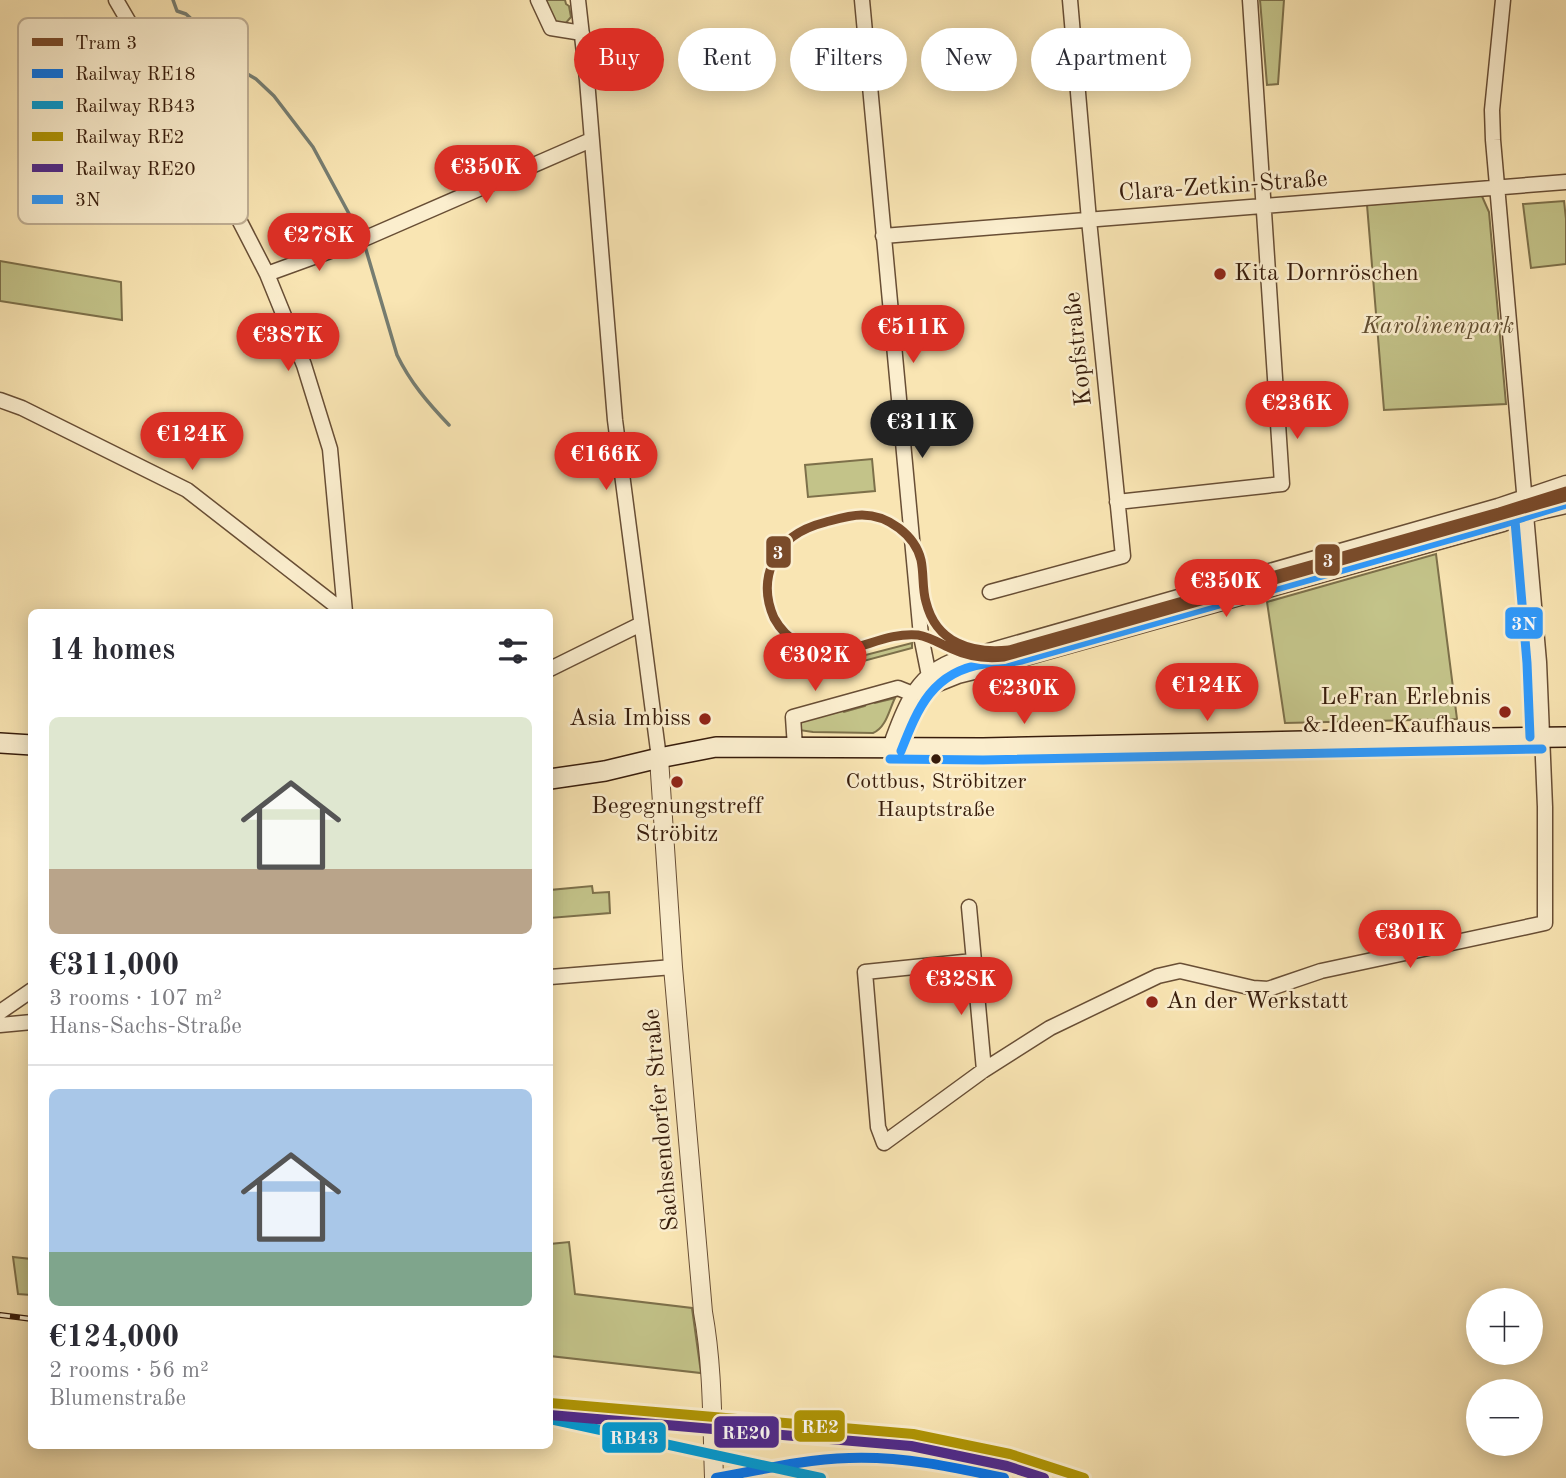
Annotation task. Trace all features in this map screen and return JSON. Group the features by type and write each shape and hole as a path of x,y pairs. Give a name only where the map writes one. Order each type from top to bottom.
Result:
{"main road":[{"path":"553,779 605,771 716,747 983,748 1566,737"},
{"path":"0,743 28,745"}],"street":[{"path":"117,0 128,18"},
{"path":"538,0 551,28 574,32"},
{"path":"578,0 581,28"},
{"path":"862,0 921,636 930,680"},
{"name":"Kopfstraße","path":"990,592 1123,556 1070,0"},
{"path":"1117,502 1282,484 1250,0"},
{"path":"973,961 865,972 878,1127 884,1143 984,1069 1050,1028 1158,976 1180,971 1268,989 1321,971 1545,923 1545,807 1539,662 1493,140 1492,110 1503,0"},
{"path":"587,91 615,420 659,758"},
{"path":"267,274 363,239 592,140"},
{"name":"Clara-Zetkin-Straße","path":"883,236 1566,182"},
{"path":"242,224 267,274 304,365 330,449 344,609"},
{"path":"0,400 22,408 187,490 340,609"},
{"path":"890,747 903,711 913,694 930,680 990,668 1489,528 1566,483"},
{"path":"1526,505 1566,506"},
{"path":"553,667 641,624"},
{"path":"795,747 793,717 898,688 913,694"},
{"name":"Sachsendorfer Straße","path":"659,758 674,967 710,1373 713,1478"},
{"path":"969,907 984,1069"},
{"path":"553,977 674,967"},
{"path":"0,1012 28,992"},
{"path":"0,1026 28,1022"}],"green space":[{"path":"543,0 565,0 571,17 565,24 556,23"},
{"path":"1260,0 1284,0 1278,84 1267,85"},
{"name":"Karolinenpark","path":"1481,194 1489,212 1506,404 1384,410 1367,205"},
{"path":"1564,201 1566,264 1531,268 1523,204"},
{"path":"0,261 121,282 122,320 0,301"},
{"path":"872,459 875,491 808,497 805,465"},
{"path":"1436,554 1457,719 1285,723 1267,602"},
{"path":"912,643 912,648 845,666 846,660"},
{"path":"895,698 884,723 873,733 799,730 801,721 839,708 844,712 865,706 870,699 875,703"},
{"path":"592,886 593,893 609,892 610,913 553,918 553,890"},
{"path":"569,1242 575,1294 692,1308 701,1373 553,1356 553,1244"},
{"path":"13,1257 28,1259 28,1295 18,1294"}],"waterway":[{"path":"173,0 177,11 190,18"},
{"path":"248,74 274,96 313,147 361,236"},
{"path":"364,243 397,355 420,392 449,425"}],"railway":[{"path":"0,1315 28,1318"}],"tram line":[{"name":"3","path":"1566,491 1009,650 982,650 957,643 947,636 931,616 925,597 921,560 913,542 899,528 872,516 839,518 809,528 787,541 773,562 768,597 774,618 788,636 815,650 845,650 888,638 918,635 971,656 1004,657 1566,497"}],"rail line":[{"name":"RE2","path":"553,1403 913,1434 1010,1454 1084,1478"},
{"name":"RE20","path":"553,1415 911,1446 1007,1466 1044,1478"},
{"name":"RB43","path":"553,1420 821,1478"},
{"name":"RE18","path":"716,1478 782,1465 849,1458 927,1463 1004,1478"}],"transit line":[{"name":"3N","path":"901,751 929,694 951,675 966,668 1022,660 1566,504"},
{"name":"3N","path":"1514,509 1527,663 1530,737"},
{"name":"3N","path":"890,759 983,760 1542,749"}],"place":[{"name":"Kita Dornröschen","path":"1220,274"},
{"name":"LeFran Erlebnis & Ideen Kaufhaus","path":"1505,712"},
{"name":"Asia Imbiss","path":"705,719"},
{"name":"Cottbus, Ströbitzer Hauptstraße","path":"936,759"},
{"name":"Begegnungstreff Ströbitz","path":"677,782"},
{"name":"An der Werkstatt","path":"1152,1002"}]}
